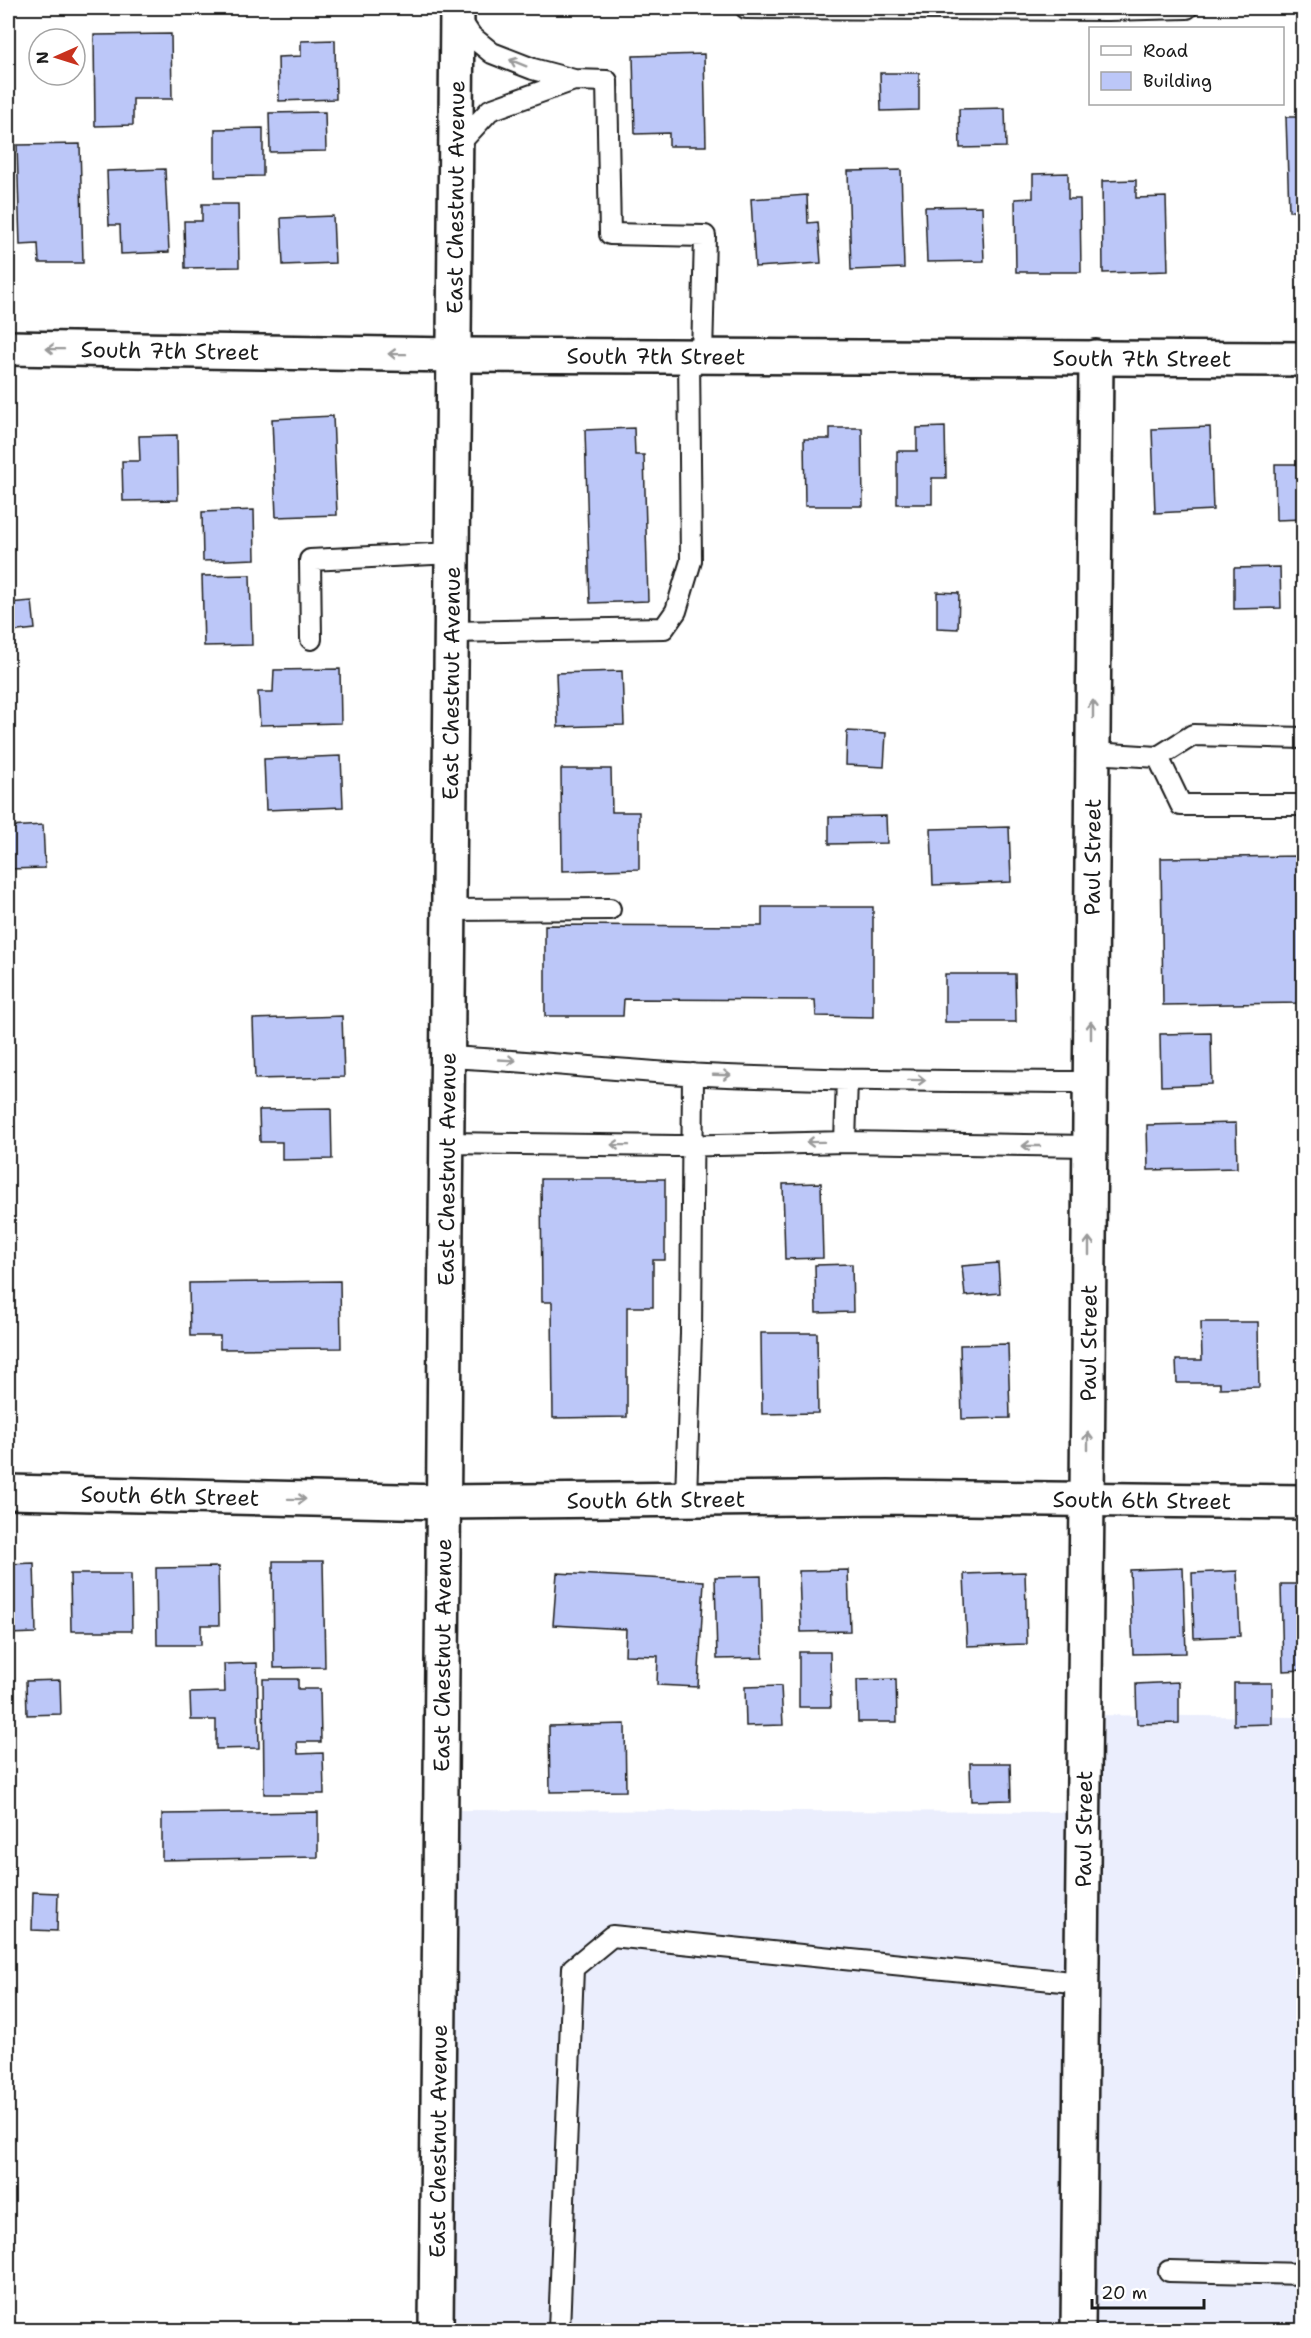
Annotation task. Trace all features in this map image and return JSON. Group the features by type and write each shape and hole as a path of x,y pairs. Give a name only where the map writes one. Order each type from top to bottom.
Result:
{"street":[{"name":"East Chestnut Avenue","path":"436,2331 457,12"},
{"name":"South 7th Street","path":"8,348 455,355 1304,359"},
{"name":"Paul Street","path":"1078,2331 1096,357"},
{"name":"South 6th Street","path":"8,1492 443,1502 888,1497 1304,1502"}],"lane":[{"path":"746,8 1108,10 1187,8"},
{"path":"452,632 664,628 676,611 691,561 696,356 705,236 610,234 607,81 574,80 533,69 492,53 471,36 457,12"},
{"path":"457,146 490,111 574,80"},
{"path":"311,639 310,560 453,553"},
{"path":"1093,753 1158,757 1193,735 1304,738"},
{"path":"1158,757 1181,805 1304,805"},
{"path":"449,910 610,909"},
{"path":"448,1057 549,1062 693,1074 847,1079 1090,1082"},
{"path":"686,1499 691,1333 693,1074"},
{"path":"845,1142 847,1079"},
{"path":"447,1143 691,1146 845,1142 1090,1146"},
{"path":"559,2331 573,1968 612,1936 1082,1983"},
{"path":"1169,2271 1304,2274"}],"shaded area":[{"path":"1081,1715 1303,1717 1303,2330 437,2330 443,1810 1080,1812"}],"building":[{"path":"171,34 172,99 133,99 133,125 95,126 94,35"},
{"path":"335,40 336,99 279,101 278,57 301,56 301,41"},
{"path":"704,54 706,146 669,146 669,133 635,134 633,56"},
{"path":"880,73 919,73 919,110 881,111"},
{"path":"1005,108 1006,147 960,148 959,109"},
{"path":"325,112 326,151 270,152 269,113"},
{"path":"1286,117 1304,117 1304,211 1289,211"},
{"path":"263,128 263,176 215,177 215,129"},
{"path":"80,144 83,263 39,263 38,244 20,245 17,145"},
{"path":"165,169 169,252 121,254 120,225 109,225 107,171"},
{"path":"901,170 904,268 851,270 848,171"},
{"path":"1068,173 1068,199 1080,199 1081,272 1016,272 1015,199 1033,198 1033,174"},
{"path":"1136,180 1136,198 1166,197 1168,271 1103,273 1102,181"},
{"path":"807,195 808,223 818,222 821,263 755,267 751,199"},
{"path":"202,204 238,204 239,267 185,268 184,221 202,221"},
{"path":"982,206 984,261 927,262 925,207"},
{"path":"333,216 335,263 283,265 281,218"},
{"path":"333,416 337,515 276,517 272,419"},
{"path":"945,427 946,478 932,478 932,504 897,504 897,451 917,451 917,428"},
{"path":"1210,427 1213,510 1155,513 1152,429"},
{"path":"634,428 635,455 644,455 648,601 590,603 585,430"},
{"path":"830,428 862,428 863,506 805,506 804,439 830,439"},
{"path":"177,435 178,500 123,501 122,461 140,461 139,436"},
{"path":"1275,464 1304,464 1304,519 1276,520"},
{"path":"254,510 255,559 203,561 202,512"},
{"path":"1280,567 1281,608 1234,609 1234,568"},
{"path":"250,575 252,645 204,646 202,576"},
{"path":"937,592 959,593 958,629 937,628"},
{"path":"32,601 35,629 9,632 8,603"},
{"path":"340,669 341,723 260,725 258,692 273,692 274,670"},
{"path":"622,671 624,725 558,727 556,673"},
{"path":"847,731 886,733 884,767 846,765"},
{"path":"341,756 343,807 266,810 264,759"},
{"path":"561,769 611,769 612,812 639,812 639,869 562,871"},
{"path":"886,816 887,843 829,844 829,817"},
{"path":"43,825 45,868 8,869 8,827"},
{"path":"1009,827 1011,882 933,885 931,829"},
{"path":"1304,856 1304,1003 1163,1005 1161,858"},
{"path":"762,907 873,907 873,1017 816,1016 815,1000 624,999 623,1016 545,1016 545,925 762,926"},
{"path":"945,974 1015,974 1016,1022 945,1022"},
{"path":"342,1016 344,1077 255,1079 253,1019"},
{"path":"1211,1033 1212,1084 1161,1086 1160,1034"},
{"path":"331,1109 332,1159 282,1160 282,1142 260,1142 259,1110"},
{"path":"1236,1123 1237,1168 1148,1170 1147,1125"},
{"path":"541,1179 665,1179 665,1260 653,1260 653,1307 627,1307 627,1417 553,1418 552,1302 542,1302"},
{"path":"821,1183 823,1258 785,1259 783,1184"},
{"path":"1299,1213 1304,1213 1304,1272 1301,1272"},
{"path":"998,1263 1000,1293 965,1296 962,1266"},
{"path":"852,1264 853,1312 816,1313 815,1265"},
{"path":"340,1281 341,1348 220,1349 220,1336 190,1336 189,1283"},
{"path":"1201,1322 1258,1322 1259,1387 1220,1388 1220,1383 1177,1383 1176,1360 1202,1360"},
{"path":"761,1333 817,1333 818,1413 762,1414"},
{"path":"1008,1344 1010,1418 962,1419 960,1345"},
{"path":"273,1561 323,1561 325,1667 274,1668"},
{"path":"34,1563 36,1633 8,1634 8,1564"},
{"path":"218,1567 219,1625 201,1625 201,1645 157,1645 156,1568"},
{"path":"1183,1568 1186,1653 1133,1654 1130,1570"},
{"path":"848,1570 850,1631 801,1632 799,1571"},
{"path":"1237,1571 1240,1636 1194,1638 1192,1573"},
{"path":"1025,1572 1027,1644 967,1646 964,1574"},
{"path":"557,1573 704,1581 698,1687 657,1685 658,1656 625,1655 626,1629 553,1625"},
{"path":"70,1574 131,1574 132,1631 71,1631"},
{"path":"761,1576 763,1658 717,1659 715,1577"},
{"path":"1281,1584 1304,1584 1304,1670 1283,1671"},
{"path":"799,1652 830,1652 831,1707 799,1707"},
{"path":"257,1663 259,1748 216,1749 216,1720 191,1720 190,1693 225,1692 224,1664"},
{"path":"263,1679 298,1679 298,1689 320,1689 321,1742 297,1742 298,1754 323,1753 324,1794 264,1794"},
{"path":"896,1679 897,1722 858,1722 857,1680"},
{"path":"60,1680 61,1714 27,1715 26,1681"},
{"path":"1179,1682 1179,1723 1137,1724 1136,1684"},
{"path":"1234,1683 1272,1683 1272,1724 1234,1725"},
{"path":"781,1686 783,1725 746,1726 745,1687"},
{"path":"625,1724 626,1791 550,1792 549,1726"},
{"path":"970,1763 1010,1763 1011,1800 971,1801"},
{"path":"318,1812 318,1857 162,1860 162,1814"},
{"path":"33,1892 58,1893 57,1931 32,1930"}]}
